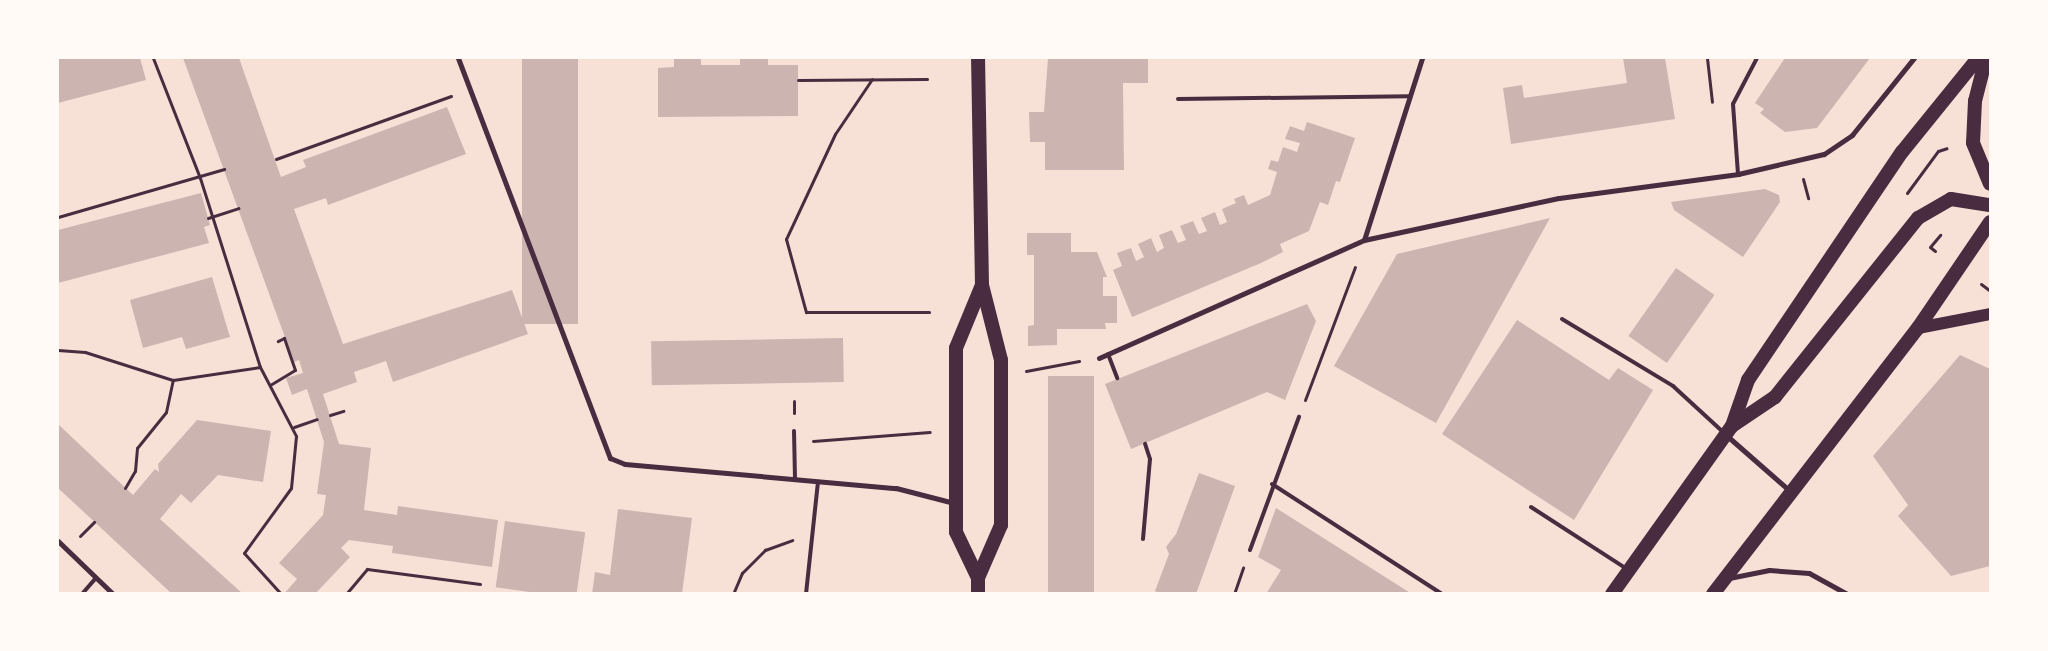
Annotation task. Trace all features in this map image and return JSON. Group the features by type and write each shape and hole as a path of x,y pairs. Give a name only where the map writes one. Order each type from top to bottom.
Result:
{"highway":[{"path":"978,58 982,285 1001,360 1001,515 978,578 978,594"},
{"path":"1612,594 1729,430 1748,380 1902,152 1978,58"},
{"path":"1986,58 1975,101 1973,142 1990,184"},
{"path":"1729,430 1775,397 1918,218 1951,199 1990,205"},
{"path":"1713,594 1918,328 1990,222"},
{"path":"978,578 956,532 956,348 982,285"}],"main road":[{"path":"1918,328 1990,314"}],"street":[{"path":"458,58 610,458 625,464 896,488 956,504"},
{"path":"1364,240 1422,58"},
{"path":"1099,358 1364,240 1559,198 1738,174 1807,159 1840,146 1914,58"},
{"path":"1729,430 1791,492"},
{"path":"58,541 113,594"},
{"path":"1725,579 1769,570 1809,573 1847,594"}],"lane":[{"path":"1738,174 1733,104 1757,58"},
{"path":"1178,99 1410,96"},
{"path":"1562,319 1673,386 1729,430"},
{"path":"1108,354 1117,378"},
{"path":"1250,550 1272,484 1299,416"},
{"path":"794,431 794,479"},
{"path":"1143,539 1150,460 1145,444"},
{"path":"806,594 818,482"},
{"path":"1272,484 1442,594"},
{"path":"1532,507 1629,570"},
{"path":"82,594 96,578"}],"path":[{"path":"153,58 200,178 260,367 294,427 292,488 244,553 281,594"},
{"path":"1707,58 1712,102 1733,104"},
{"path":"872,79 835,134 786,238 806,312 929,312"},
{"path":"798,80 927,79"},
{"path":"276,159 470,89"},
{"path":"1905,196 1938,151 1947,148"},
{"path":"58,217 200,178 224,169"},
{"path":"1803,176 1808,198"},
{"path":"208,218 238,208"},
{"path":"1933,230 1940,235 1930,248 1935,251"},
{"path":"1299,416 1364,240"},
{"path":"1981,284 1990,292"},
{"path":"270,385 294,370 284,338 278,340"},
{"path":"58,350 84,352 173,380 260,367"},
{"path":"1026,371 1084,360"},
{"path":"125,488 135,471 137,448 166,412 173,380"},
{"path":"330,415 343,411"},
{"path":"294,427 317,419"},
{"path":"810,441 930,433"},
{"path":"733,594 742,574 765,550 799,536"},
{"path":"1234,594 1250,550"},
{"path":"346,594 367,569 480,584"}],"building":[{"path":"58,58 140,58 146,80 58,103"},
{"path":"183,58 239,58 281,177 306,167 303,160 447,107 466,154 328,205 326,198 294,209 343,344 512,290 528,334 393,382 386,361 354,372 357,382 323,394 339,444 371,448 364,510 397,515 398,506 498,520 492,567 392,553 393,546 349,540 341,548 350,557 315,594 284,594 297,579 279,563 323,515 326,495 317,494 324,442 307,389 292,395 286,378 303,373 299,360 294,362"},
{"path":"522,58 578,58 578,324 522,324"},
{"path":"674,58 701,58 701,65 740,65 740,58 768,58 768,65 798,65 798,116 658,117 658,68 674,67"},
{"path":"1048,58 1148,58 1148,83 1123,83 1124,170 1045,170 1045,142 1030,142 1029,112 1044,112"},
{"path":"1623,58 1665,58 1675,119 1511,144 1503,88 1522,85 1524,98 1627,83"},
{"path":"1785,58 1870,58 1817,128 1785,132 1760,113 1764,109 1755,103"},
{"path":"1307,122 1355,138 1340,182 1336,181 1328,205 1320,202 1309,231 1280,244 1283,252 1261,263 1132,317 1113,270 1122,266 1117,253 1131,248 1136,261 1144,257 1138,244 1151,238 1157,252 1164,248 1159,235 1172,230 1178,243 1186,240 1180,226 1193,221 1199,234 1207,231 1201,218 1215,212 1220,225 1227,222 1222,209 1236,203 1234,199 1244,195 1248,205 1270,195 1277,172 1268,169 1271,160 1278,162 1283,147 1297,152 1300,143 1285,139 1290,126 1304,131"},
{"path":"1765,189 1779,195 1780,202 1743,257 1674,210 1671,202"},
{"path":"201,193 210,225 204,227 209,243 58,283 58,230"},
{"path":"1550,218 1436,423 1334,366 1397,254"},
{"path":"1027,233 1071,233 1071,252 1097,252 1107,277 1103,277 1103,296 1117,296 1117,323 1105,323 1106,329 1057,329 1057,345 1028,346 1028,326 1034,325 1034,255 1027,255"},
{"path":"1676,268 1715,295 1667,363 1628,336"},
{"path":"212,277 230,337 186,349 182,337 143,348 130,300"},
{"path":"1307,304 1316,321 1285,400 1267,392 1131,449 1105,384"},
{"path":"1517,320 1609,380 1618,368 1653,390 1574,520 1442,434"},
{"path":"843,338 844,382 652,385 651,341"},
{"path":"1960,355 1990,369 1990,566 1951,576 1898,516 1908,505 1873,456"},
{"path":"1048,376 1094,376 1094,594 1048,594"},
{"path":"197,420 271,431 263,482 218,475 191,503 181,494 160,519 243,594 172,594 58,488 58,424 133,495 155,469 159,472 158,464"},
{"path":"1199,473 1235,486 1196,594 1161,594 1155,591 1169,554 1166,547 1176,534"},
{"path":"1276,508 1412,594 1266,594 1281,570 1258,557"},
{"path":"618,509 692,518 682,594 592,594 595,572 610,575"},
{"path":"505,521 585,532 577,594 543,594 496,587"}]}
